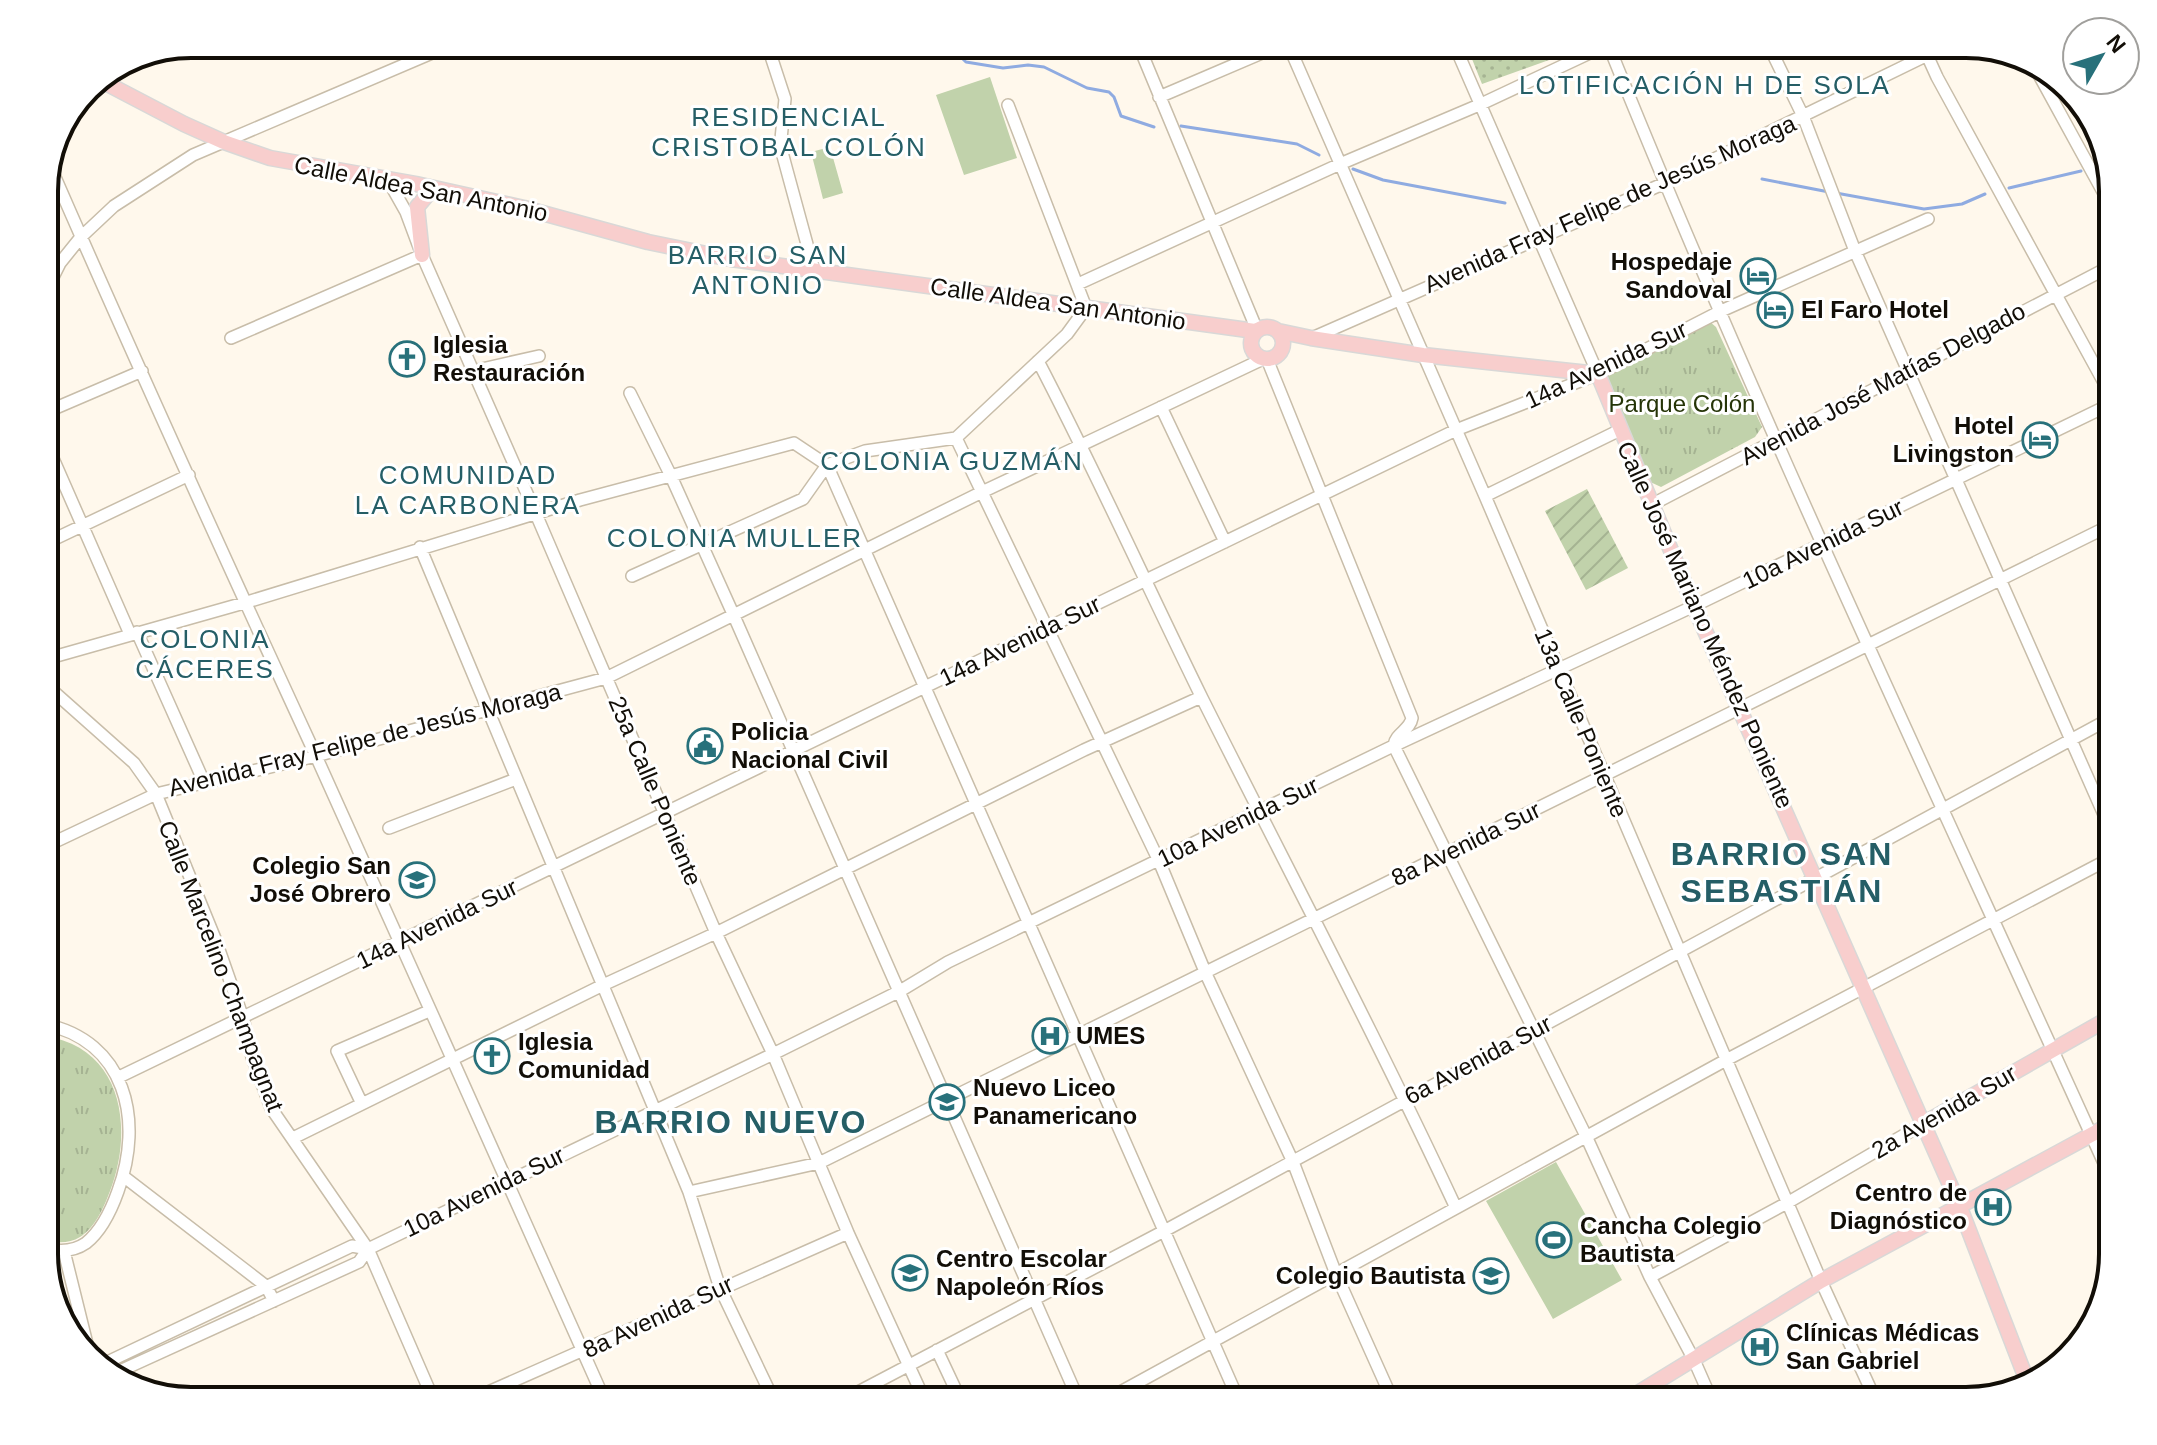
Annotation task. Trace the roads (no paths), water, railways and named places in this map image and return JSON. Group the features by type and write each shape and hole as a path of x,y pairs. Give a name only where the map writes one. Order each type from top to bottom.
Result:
{"main road":[{"name":"Calle Aldea San Antonio","path":"111,85 224,142 278,160 444,190 648,242 731,259 1231,328 1259,349 1267,327 1278,331"},
{"path":"422,255 417,207 428,194 444,190"},
{"path":"1259,349 1283,339 1278,331"},
{"path":"1278,331 1423,355 1598,374"},
{"path":"1259,349 1311,338"},
{"name":"Calle José Mariano Méndez Poniente","path":"1598,374 1694,606 1959,1205 2024,1373"},
{"name":"2a Avenida Sur","path":"1923,1124 2099,1024"},
{"path":"1649,1387 1821,1281 2099,1131"}],"street":[{"path":"58,267 81,237 114,206 193,155 420,58"},
{"path":"772,58 785,99 781,139 783,156 814,270"},
{"path":"1144,58 1213,223 1259,349 1412,718 1410,725 1395,739 1394,746 1706,1387"},
{"path":"1159,97 1252,58"},
{"name":"13a Calle Poniente","path":"1291,58 1485,496 1787,1203 1870,1387"},
{"name":"Calle José Mariano Méndez Poniente","path":"1460,58 1598,374"},
{"path":"1078,284 1579,58"},
{"path":"1615,58 1665,183 1867,645 2099,1151"},
{"path":"1775,58 1803,116 1855,251 2099,803"},
{"name":"Avenida Fray Felipe de Jesús Moraga","path":"1311,338 1665,183 1803,116 1909,58"},
{"path":"1928,58 2099,375"},
{"path":"2043,82 2099,184"},
{"path":"632,576 803,499 827,465 865,451 956,438 1067,334 1086,308 1008,105"},
{"name":"25a Calle Poniente","path":"388,180 406,212 716,933 773,1054 848,1233 919,1387"},
{"path":"58,185 599,1387"},
{"name":"14a Avenida Sur","path":"119,1077 1456,430 1598,374 1721,311 1928,219"},
{"path":"231,338 422,255"},
{"name":"Avenida José Matías Delgado","path":"1653,504 2099,272"},
{"name":"Avenida Fray Felipe de Jesús Moraga","path":"58,840 156,794 316,756 606,678 1161,407 1259,349"},
{"path":"473,371 539,356"},
{"path":"1038,361 1082,446 1201,697 1405,1099 1456,1208"},
{"path":"58,407 142,371"},
{"path":"630,393 734,616 1073,1387"},
{"path":"1161,407 1225,542"},
{"name":"10a Avenida Sur","path":"368,1249 773,1054 900,991 948,962 1394,746 1956,480 2099,408"},
{"path":"1485,496 1620,430"},
{"path":"956,438 1159,861 1206,974 1293,1162 1383,1387"},
{"path":"58,656 244,603 420,547 670,474 794,443 827,465 1233,1387"},
{"path":"58,468 204,782"},
{"path":"58,537 189,475"},
{"name":"8a Avenida Sur","path":"689,1192 819,1163 2099,531"},
{"path":"420,547 689,1192 720,1288 767,1387"},
{"name":"Calle Marcelino Champagnat","path":"58,695 134,763 156,794 216,941 266,1095 308,1165 368,1249 428,1387"},
{"path":"293,1138 976,803 1201,697"},
{"name":"6a Avenida Sur","path":"867,1387 1293,1162 2099,724"},
{"path":"389,828 516,779"},
{"path":"1129,1387 1726,1060 2099,864"},
{"path":"362,1104 337,1051 429,1011"},
{"path":"58,1028 87,1041 104,1055 119,1077 128,1111 128,1145 123,1176 111,1208 83,1245 58,1252"},
{"name":"2a Avenida Sur","path":"1650,1277 1787,1203 1923,1124"},
{"path":"123,1176 266,1286 274,1301"},
{"name":"8a Avenida Sur","path":"501,1387 848,1233"},
{"path":"111,1360 352,1246 368,1249 359,1262 124,1369"},
{"path":"58,1250 63,1251"},
{"path":"63,1251 84,1334"},
{"path":"206,1314 213,1328"},
{"path":"937,1350 954,1387"}],"waterway":[{"path":"962,58 966,62 1003,68 1044,67 1087,88 1109,92 1121,116 1154,127"},
{"path":"1181,126 1297,144 1319,155"},
{"path":"1353,169 1383,180 1505,203"},
{"path":"2009,188 2081,171"},
{"path":"1762,179 1829,192"},
{"path":"1836,193 1924,209 1962,204 1985,194"}],"place":[{"name":"Hospedaje Sandoval","path":"1758,276"},
{"name":"El Faro Hotel","path":"1775,310"},
{"name":"Iglesia Restauración","path":"407,359"},
{"name":"Hotel Livingston","path":"2040,440"},
{"name":"Policia Nacional Civil","path":"705,746"},
{"name":"Colegio San José Obrero","path":"417,880"},
{"name":"UMES","path":"1050,1036"},
{"name":"Iglesia Comunidad","path":"492,1056"},
{"name":"Nuevo Liceo Panamericano","path":"947,1102"},
{"name":"Centro de Diagnóstico","path":"1993,1207"},
{"name":"Cancha Colegio Bautista","path":"1554,1240"},
{"name":"Centro Escolar Napoleón Ríos","path":"910,1273"},
{"name":"Colegio Bautista","path":"1491,1276"},
{"name":"Clínicas Médicas San Gabriel","path":"1760,1347"}],"district":[{"name":"LOTIFICACIÓN H DE SOLA","path":"1705,85"},
{"name":"RESIDENCIAL CRISTOBAL COLÓN","path":"789,132"},
{"name":"BARRIO SAN ANTONIO","path":"758,270"},
{"name":"COLONIA GUZMÁN","path":"952,461"},
{"name":"COMUNIDAD LA CARBONERA","path":"468,490"},
{"name":"COLONIA MULLER","path":"735,538"},
{"name":"COLONIA CÁCERES","path":"205,654"},
{"name":"BARRIO SAN SEBASTIÁN","path":"1782,872"},
{"name":"BARRIO NUEVO","path":"731,1122"}],"park label":[{"name":"Parque Colón","path":"1682,404"}]}
